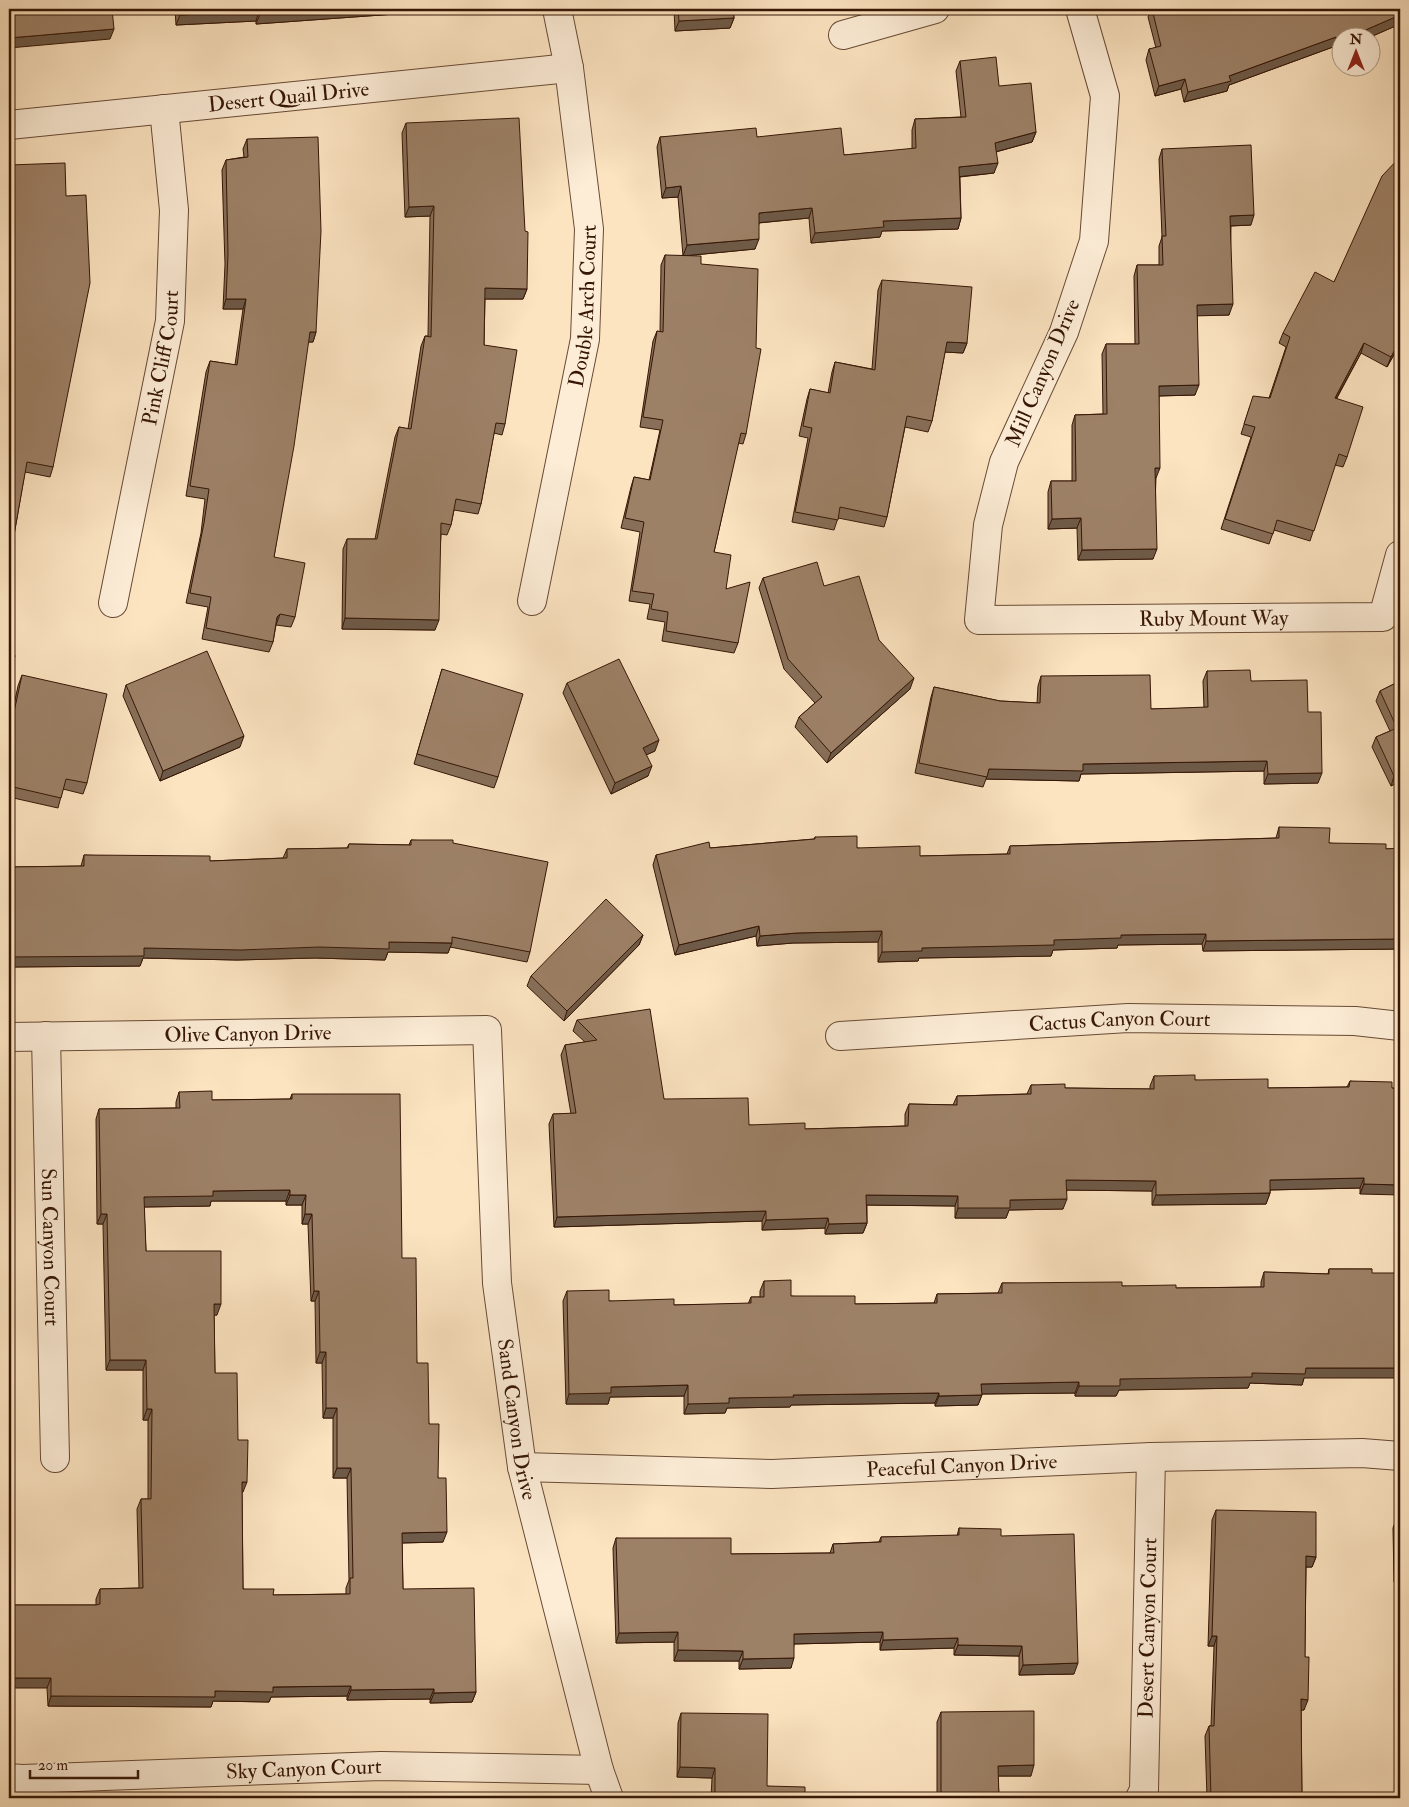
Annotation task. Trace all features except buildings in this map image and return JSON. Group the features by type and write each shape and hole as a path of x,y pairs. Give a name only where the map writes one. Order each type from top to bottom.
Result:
{"street":[{"name":"Double Arch Court","path":"532,601 585,339 589,229 570,68 556,9"},
{"path":"843,35 935,9"},
{"name":"Mill Canyon Drive","path":"979,620 988,525 1004,462 1064,332 1094,241 1105,96 1080,9"},
{"name":"Desert Quail Drive","path":"9,125 570,68"},
{"name":"Pink Cliff Court","path":"112,603 170,321 174,210 164,109"},
{"name":"Ruby Mount Way","path":"979,620 1383,617 1400,555"},
{"name":"Cactus Canyon Court","path":"840,1036 1128,1018 1356,1021 1400,1026"},
{"name":"Olive Canyon Drive","path":"9,1037 487,1030"},
{"name":"Sand Canyon Drive","path":"487,1030 497,1283 522,1467 599,1770 609,1798"},
{"name":"Sun Canyon Court","path":"46,1036 55,1458"},
{"name":"Peaceful Canyon Drive","path":"522,1467 772,1474 1151,1457 1362,1453 1400,1456"},
{"name":"Desert Canyon Court","path":"1140,1798 1144,1790 1151,1457"},
{"name":"Sky Canyon Court","path":"9,1778 381,1766 599,1770"}]}
